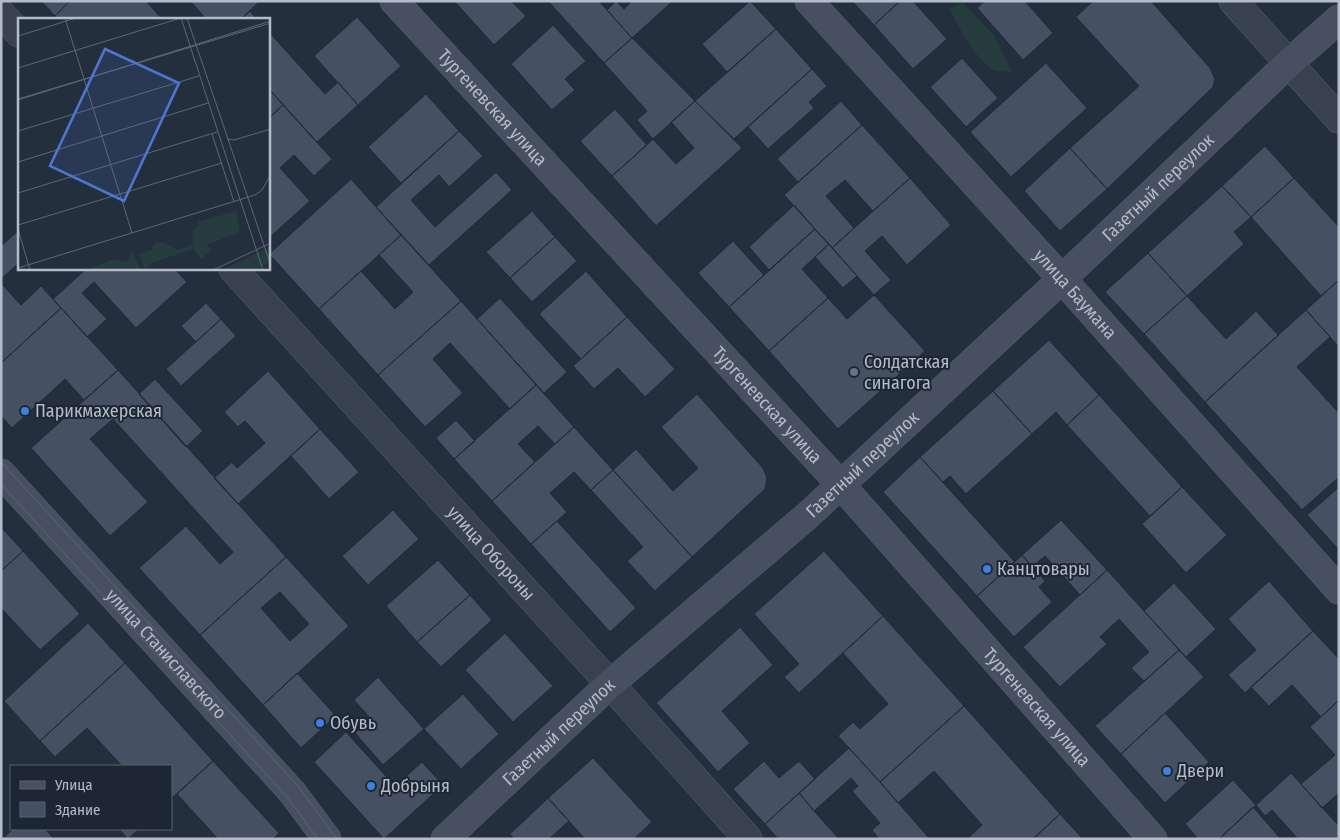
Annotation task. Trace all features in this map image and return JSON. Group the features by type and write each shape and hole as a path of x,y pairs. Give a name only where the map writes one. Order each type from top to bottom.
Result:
{"street":[{"name":"Тургеневская улица","path":"394,1 841,485 1153,839"},
{"name":"улица Баумана","path":"808,1 1062,279 1339,590"},
{"path":"1233,1 1339,119"},
{"path":"1,14 18,32"},
{"name":"Газетный переулок","path":"445,839 610,684 841,485 1062,279 1289,63 1339,20"},
{"name":"улица Обороны","path":"234,270 610,684 748,839"},
{"name":"улица Станиславского","path":"1,473 292,792 327,839"}],"green space":[{"path":"963,3 993,34 1012,72 992,69 974,50 962,33 950,8"}],"building":[{"path":"41,1 70,1 55,16"},
{"path":"70,1 146,1 161,18 56,18 55,16"},
{"path":"190,1 260,1 242,18 205,18"},
{"path":"454,1 511,1 526,16 494,45"},
{"path":"548,1 599,1 632,38 604,63"},
{"path":"616,1 624,9 632,1 673,1 632,38 607,10"},
{"path":"750,1 776,29 727,72 702,44"},
{"path":"852,1 900,1 874,25"},
{"path":"900,1 913,1 947,39 913,69 874,25"},
{"path":"985,1 1025,1 1053,33 1023,60 977,8"},
{"path":"1093,1 1151,1 1210,68 1215,79 1213,87 1107,189 1070,148 1139,86 1076,17"},
{"path":"250,11 256,18 242,18"},
{"path":"357,17 401,66 358,105 314,56"},
{"path":"553,25 586,61 565,79 575,90 552,110 511,64"},
{"path":"776,29 812,69 734,139 695,101"},
{"path":"270,33 325,94 338,82 358,105 317,142 270,90"},
{"path":"632,38 695,101 653,139 637,120 647,111 604,63"},
{"path":"962,58 998,98 966,127 930,87"},
{"path":"1046,63 1087,108 1011,177 970,132"},
{"path":"812,69 827,86 809,102 814,108 768,149 748,127"},
{"path":"270,90 283,105 270,117"},
{"path":"426,94 459,131 401,183 368,147"},
{"path":"695,101 742,148 656,226 612,176 653,139 676,164 694,148 671,122"},
{"path":"841,101 862,125 798,182 777,159"},
{"path":"283,105 332,159 314,176 294,155 280,168 310,201 270,237 270,117"},
{"path":"615,109 647,145 612,176 580,141"},
{"path":"862,125 910,178 873,211 845,180 826,196 854,228 832,248 784,195"},
{"path":"459,131 483,156 449,187 439,175 411,200 435,227 496,172 512,190 429,265 376,207"},
{"path":"1265,146 1294,178 1251,217 1222,186"},
{"path":"1070,148 1107,189 1060,231 1024,191"},
{"path":"910,178 951,225 907,265 882,236 865,251 891,280 874,295 832,248"},
{"path":"1294,178 1339,227 1339,280 1321,296 1251,217"},
{"path":"351,179 401,235 319,309 270,253"},
{"path":"1222,186 1251,217 1234,232 1244,244 1187,296 1148,253"},
{"path":"794,205 815,229 769,270 749,247"},
{"path":"532,211 555,237 510,278 486,252"},
{"path":"815,229 829,244 802,269 828,298 769,351 729,307"},
{"path":"18,231 18,264 1,279 1,246"},
{"path":"401,235 461,301 378,375 319,309 361,271 395,309 413,292 379,255"},
{"path":"555,237 577,261 532,302 510,278"},
{"path":"733,241 764,275 729,307 698,273"},
{"path":"829,244 857,276 843,288 815,257"},
{"path":"1148,253 1187,296 1144,334 1105,292"},
{"path":"85,270 176,270 187,282 136,328 94,282 82,293 107,319 87,337 53,299"},
{"path":"586,271 627,317 581,359 539,314"},
{"path":"1339,280 1339,347 1306,310"},
{"path":"1,283 21,305 41,286 61,308 1,363"},
{"path":"874,295 925,351 838,429 769,351 828,298 847,319"},
{"path":"1187,296 1226,339 1256,311 1278,335 1205,402 1144,334"},
{"path":"500,298 567,372 544,393 477,319"},
{"path":"461,301 536,385 510,409 450,343 433,359 463,393 425,427 378,375"},
{"path":"206,303 221,319 196,342 181,326"},
{"path":"61,308 118,370 84,400 65,379 12,428 1,416 1,363"},
{"path":"1306,310 1330,337 1297,367 1339,413 1339,477 1302,510 1205,402"},
{"path":"627,317 675,369 645,397 618,368 594,389 573,366"},
{"path":"221,319 236,336 181,386 166,369"},
{"path":"1049,340 1099,395 1067,425 1056,412 1032,434 993,391"},
{"path":"118,370 286,557 200,635 139,568 186,526 220,564 233,552 113,419 90,439 148,502 110,536 31,448"},
{"path":"268,371 320,429 238,504 214,478 232,462 237,468 265,443 245,421 238,427 224,412"},
{"path":"155,379 203,431 186,447 139,394"},
{"path":"536,385 574,427 555,444 538,426 518,444 535,462 492,501 454,459"},
{"path":"993,391 1032,434 966,494 950,476 943,482 920,457"},
{"path":"697,394 763,468 767,478 765,489 692,557 613,470 636,449 673,491 698,468 661,427"},
{"path":"1099,395 1182,487 1150,516 1067,425"},
{"path":"456,420 475,441 454,459 436,438"},
{"path":"574,427 613,470 591,490 574,472 550,493 567,512 531,544 492,501"},
{"path":"320,429 359,472 329,499 291,456"},
{"path":"920,457 1015,562 977,596 883,492"},
{"path":"613,470 692,557 655,591 627,561 643,547 591,490"},
{"path":"1182,487 1227,535 1186,573 1142,524"},
{"path":"1339,487 1339,550 1307,515"},
{"path":"393,510 419,539 368,585 342,556"},
{"path":"1061,520 1107,570 1080,595 1045,556 1032,567 1022,555"},
{"path":"557,521 636,608 610,632 531,544"},
{"path":"1,527 23,551 1,571"},
{"path":"23,551 80,614 40,650 1,608 1,571"},
{"path":"824,551 883,616 799,693 784,677 799,664 754,614"},
{"path":"1022,555 1045,581 1039,587 1052,602 1014,637 977,596"},
{"path":"286,557 349,626 263,705 200,635","holes":["280,592 309,624 290,641 261,608"]},
{"path":"438,560 470,595 417,642 386,606"},
{"path":"1107,570 1179,650 1144,681 1131,668 1149,652 1119,619 1100,637 1107,644 1060,687 1023,647"},
{"path":"1269,581 1313,631 1245,693 1228,675 1256,650 1228,619"},
{"path":"1174,583 1216,629 1186,657 1144,611"},
{"path":"470,595 492,620 441,667 417,642"},
{"path":"883,616 964,706 880,782 838,736 853,722 860,729 888,704 843,653"},
{"path":"88,623 125,663 40,741 4,701"},
{"path":"740,627 773,665 722,711 750,743 718,772 656,703"},
{"path":"1313,631 1339,659 1339,700 1321,717 1292,685 1269,706 1251,687"},
{"path":"505,633 553,686 513,722 465,670"},
{"path":"1179,650 1204,677 1121,754 1095,726"},
{"path":"125,663 213,761 172,798 172,765 121,765 87,728 55,757 40,741"},
{"path":"297,673 336,716 301,748 263,705"},
{"path":"378,677 424,729 383,765 355,733 371,719 354,700"},
{"path":"463,694 499,734 461,769 424,729"},
{"path":"1339,700 1339,793 1322,808 1301,784 1335,755 1310,727"},
{"path":"964,706 1060,814 1033,839 967,839 982,825 934,771 898,803 880,782"},
{"path":"1165,713 1209,762 1165,803 1121,754"},
{"path":"346,732 395,786 422,762 443,785 384,839 314,762"},
{"path":"849,748 930,839 879,839 872,830 880,823 852,791 858,786 851,778 814,811 799,793"},
{"path":"593,758 652,822 634,839 585,839 548,798"},
{"path":"213,761 279,833 273,839 218,839 177,794"},
{"path":"764,761 779,778 799,761 815,779 765,824 733,789"},
{"path":"1291,773 1339,826 1339,839 1298,839 1272,810 1265,816 1256,805"},
{"path":"1233,780 1256,805 1219,839 1198,839 1185,824"},
{"path":"799,793 839,839 778,839 765,824"},
{"path":"548,798 569,821 549,839 514,839 510,834"},
{"path":"1253,807 1281,839 1219,839"},
{"path":"1060,814 1083,839 1033,839"},
{"path":"12,830 46,830 54,839 2,839"},
{"path":"120,830 138,830 128,839"}],"tram line":[{"path":"1,462 298,786 337,839"},
{"path":"1,484 287,797 318,839"}],"place":[{"name":"Солдатская синагога","path":"854,372"},
{"name":"Парикмахерская","path":"25,411"},
{"name":"Канцтовары","path":"987,569"},
{"name":"Обувь","path":"320,723"},
{"name":"Двери","path":"1167,771"},
{"name":"Добрыня","path":"371,786"}]}
